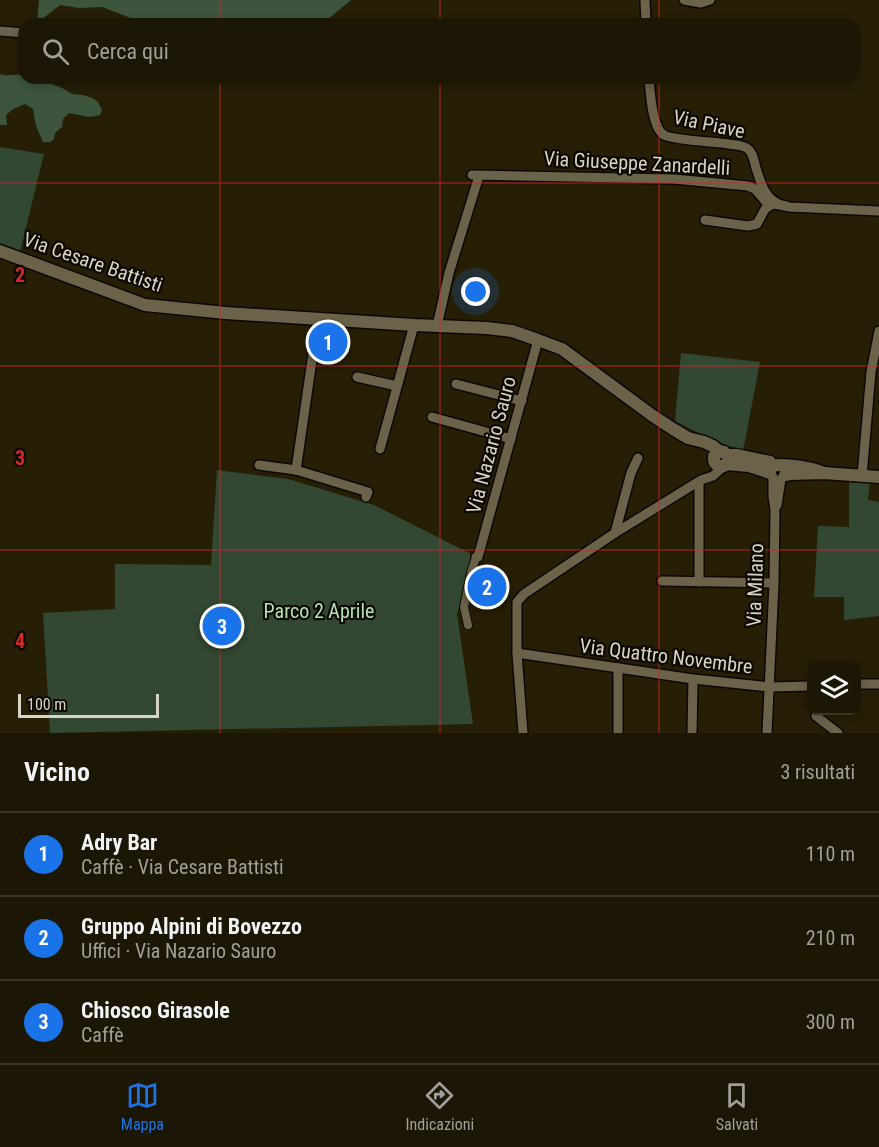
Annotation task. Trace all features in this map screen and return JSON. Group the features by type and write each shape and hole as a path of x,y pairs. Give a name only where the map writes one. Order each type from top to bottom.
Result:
{"street":[{"path":"645,0 646,18"},
{"path":"647,18 651,0"},
{"path":"684,0 701,3 710,0"},
{"path":"0,31 18,32"},
{"name":"Via Piave","path":"651,84 656,124 662,134 669,137 745,147 753,155 768,197 775,203 786,206"},
{"name":"Via Giuseppe Zanardelli","path":"437,326 476,176 674,179 748,186 756,189 763,199 771,204"},
{"path":"705,220 748,226 757,224 765,209 771,204 879,211"},
{"name":"Via Cesare Battisti","path":"0,251 145,305 318,319 486,327 512,332 562,349 673,429 688,438 713,446 721,460 778,473 808,468 824,472 879,477"},
{"path":"296,470 318,319"},
{"path":"380,449 414,325"},
{"path":"862,476 871,372 879,331"},
{"name":"Via Nazario Sauro","path":"476,557 478,557 538,340"},
{"path":"357,377 397,386"},
{"path":"456,384 522,401"},
{"path":"432,417 511,439"},
{"path":"615,532 631,473 638,458"},
{"path":"523,733 517,653 517,602 524,594 615,532 700,481 721,460"},
{"path":"259,465 296,470 368,492 366,497"},
{"name":"Via Milano","path":"767,733 774,583 775,510 773,496 778,473"},
{"path":"699,582 700,481"},
{"path":"468,625 464,607 476,557"},
{"path":"662,581 774,583"},
{"name":"Via Quattro Novembre","path":"517,653 693,679 770,687 807,686"},
{"path":"618,668 618,733"},
{"path":"692,733 693,679"},
{"path":"861,684 879,684"},
{"path":"816,716 838,733"}],"green space":[{"path":"39,0 351,0 329,18 130,18 102,7 79,8 60,5 43,18 37,18"},
{"path":"0,74 18,75 18,84 52,84 72,94 92,98 98,102 102,110 100,115 90,117 69,113 63,119 62,127 50,142 43,142 36,126 33,109 25,104 6,115 7,125 0,125"},
{"path":"0,147 44,154 20,252 0,245"},
{"path":"681,353 760,362 743,451 710,439 675,421"},
{"name":"Parco 2 Aprile","path":"217,470 288,479 374,505 475,556 457,614 473,724 50,733 43,613 115,609 115,564 211,565"},
{"path":"849,480 870,481 868,500 879,502 879,616 844,620 844,597 814,597 818,526 849,527"}],"place":[{"name":"Adry Bar","path":"328,342"},
{"name":"Gruppo Alpini di Bovezzo","path":"487,587"},
{"name":"Chiosco Girasole","path":"222,626"}]}
